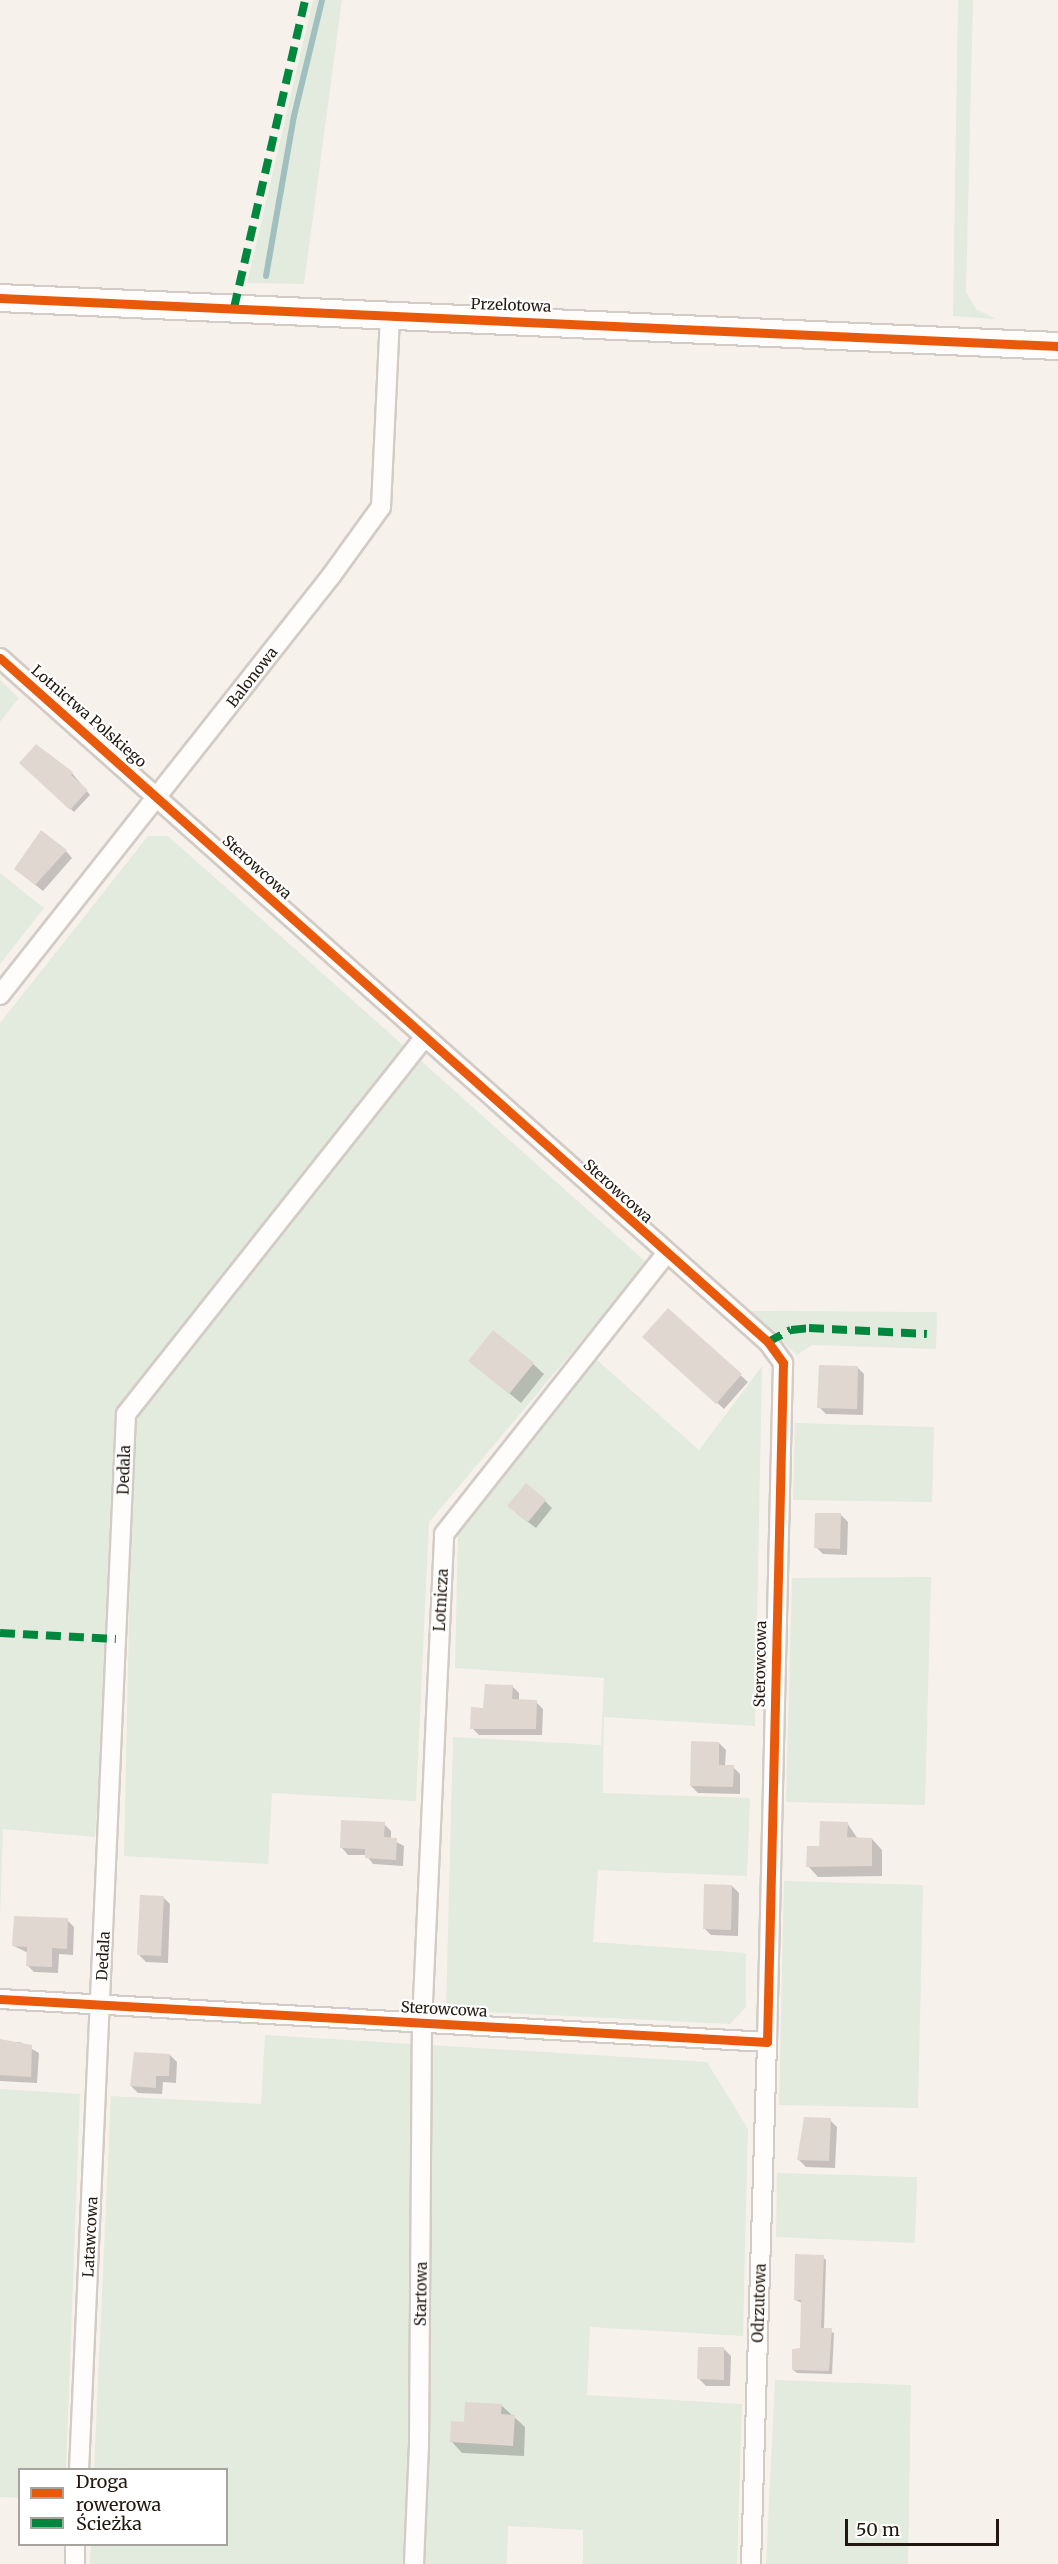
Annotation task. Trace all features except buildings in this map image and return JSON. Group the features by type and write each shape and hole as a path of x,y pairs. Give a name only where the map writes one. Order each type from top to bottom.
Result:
{"street":[{"name":"Przelotowa","path":"0,298 1058,346"},
{"name":"Balonowa","path":"0,995 158,797 381,507 390,315"},
{"name":"Lotnictwa Polskiego","path":"0,658 158,797"},
{"name":"Sterowcowa","path":"0,1999 767,2042 783,1363 768,1342 424,1038 158,797"},
{"name":"Dedala","path":"100,2005 126,1414 424,1038"},
{"name":"Lotnicza","path":"422,2023 444,1534 666,1254"},
{"name":"Latawcowa","path":"79,2468 100,2005"},
{"name":"Startowa","path":"414,2564 419,2410 422,2023"},
{"name":"Odrzutowa","path":"751,2564 767,2042"},
{"path":"75,2546 75,2564"}],"shaded area":[{"path":"313,0 342,0 304,284 247,283"},
{"path":"958,0 973,0 966,292 976,309 996,319 953,316"},
{"path":"0,680 19,698 0,722"},
{"path":"148,836 168,836 405,1047 117,1413 105,1704 95,1837 3,1829 0,1920 0,1023"},
{"path":"0,873 44,908 0,964"},
{"path":"420,1060 647,1263 429,1522 416,1801 272,1793 268,1864 124,1856 133,1426 140,1408"},
{"path":"748,1311 937,1312 936,1349 812,1345 797,1355"},
{"path":"597,1360 699,1450 762,1366 755,1726 604,1717 603,1793 750,1798 747,1876 598,1870 593,1942 746,1953 746,2007 730,2024 446,2010 453,1737 601,1745 604,1678 455,1668 458,1534"},
{"path":"795,1423 934,1427 932,1502 793,1500"},
{"path":"931,1577 925,1805 786,1802 792,1578"},
{"path":"784,1881 923,1885 918,2108 779,2105"},
{"path":"265,2035 707,2062 748,2129 743,2336 590,2327 587,2395 742,2404 737,2564 583,2564 583,2530 508,2526 507,2564 90,2564 91,2546 228,2546 228,2468 94,2468 111,2096 261,2104"},
{"path":"0,2089 80,2094 66,2468 18,2468 18,2498 0,2497"},
{"path":"777,2173 917,2177 915,2243 776,2237"},
{"path":"775,2380 911,2385 908,2564 766,2564"}],"waterway":[{"path":"266,276 294,116 322,0"}],"marked path":[{"path":"234,308 305,0"},
{"path":"768,1342 791,1330 809,1328 927,1334"},
{"path":"0,1633 116,1639"}],"cycle path":[{"path":"0,298 1058,346"},
{"path":"0,658 768,1342 783,1363 767,2042 0,1999"}]}
